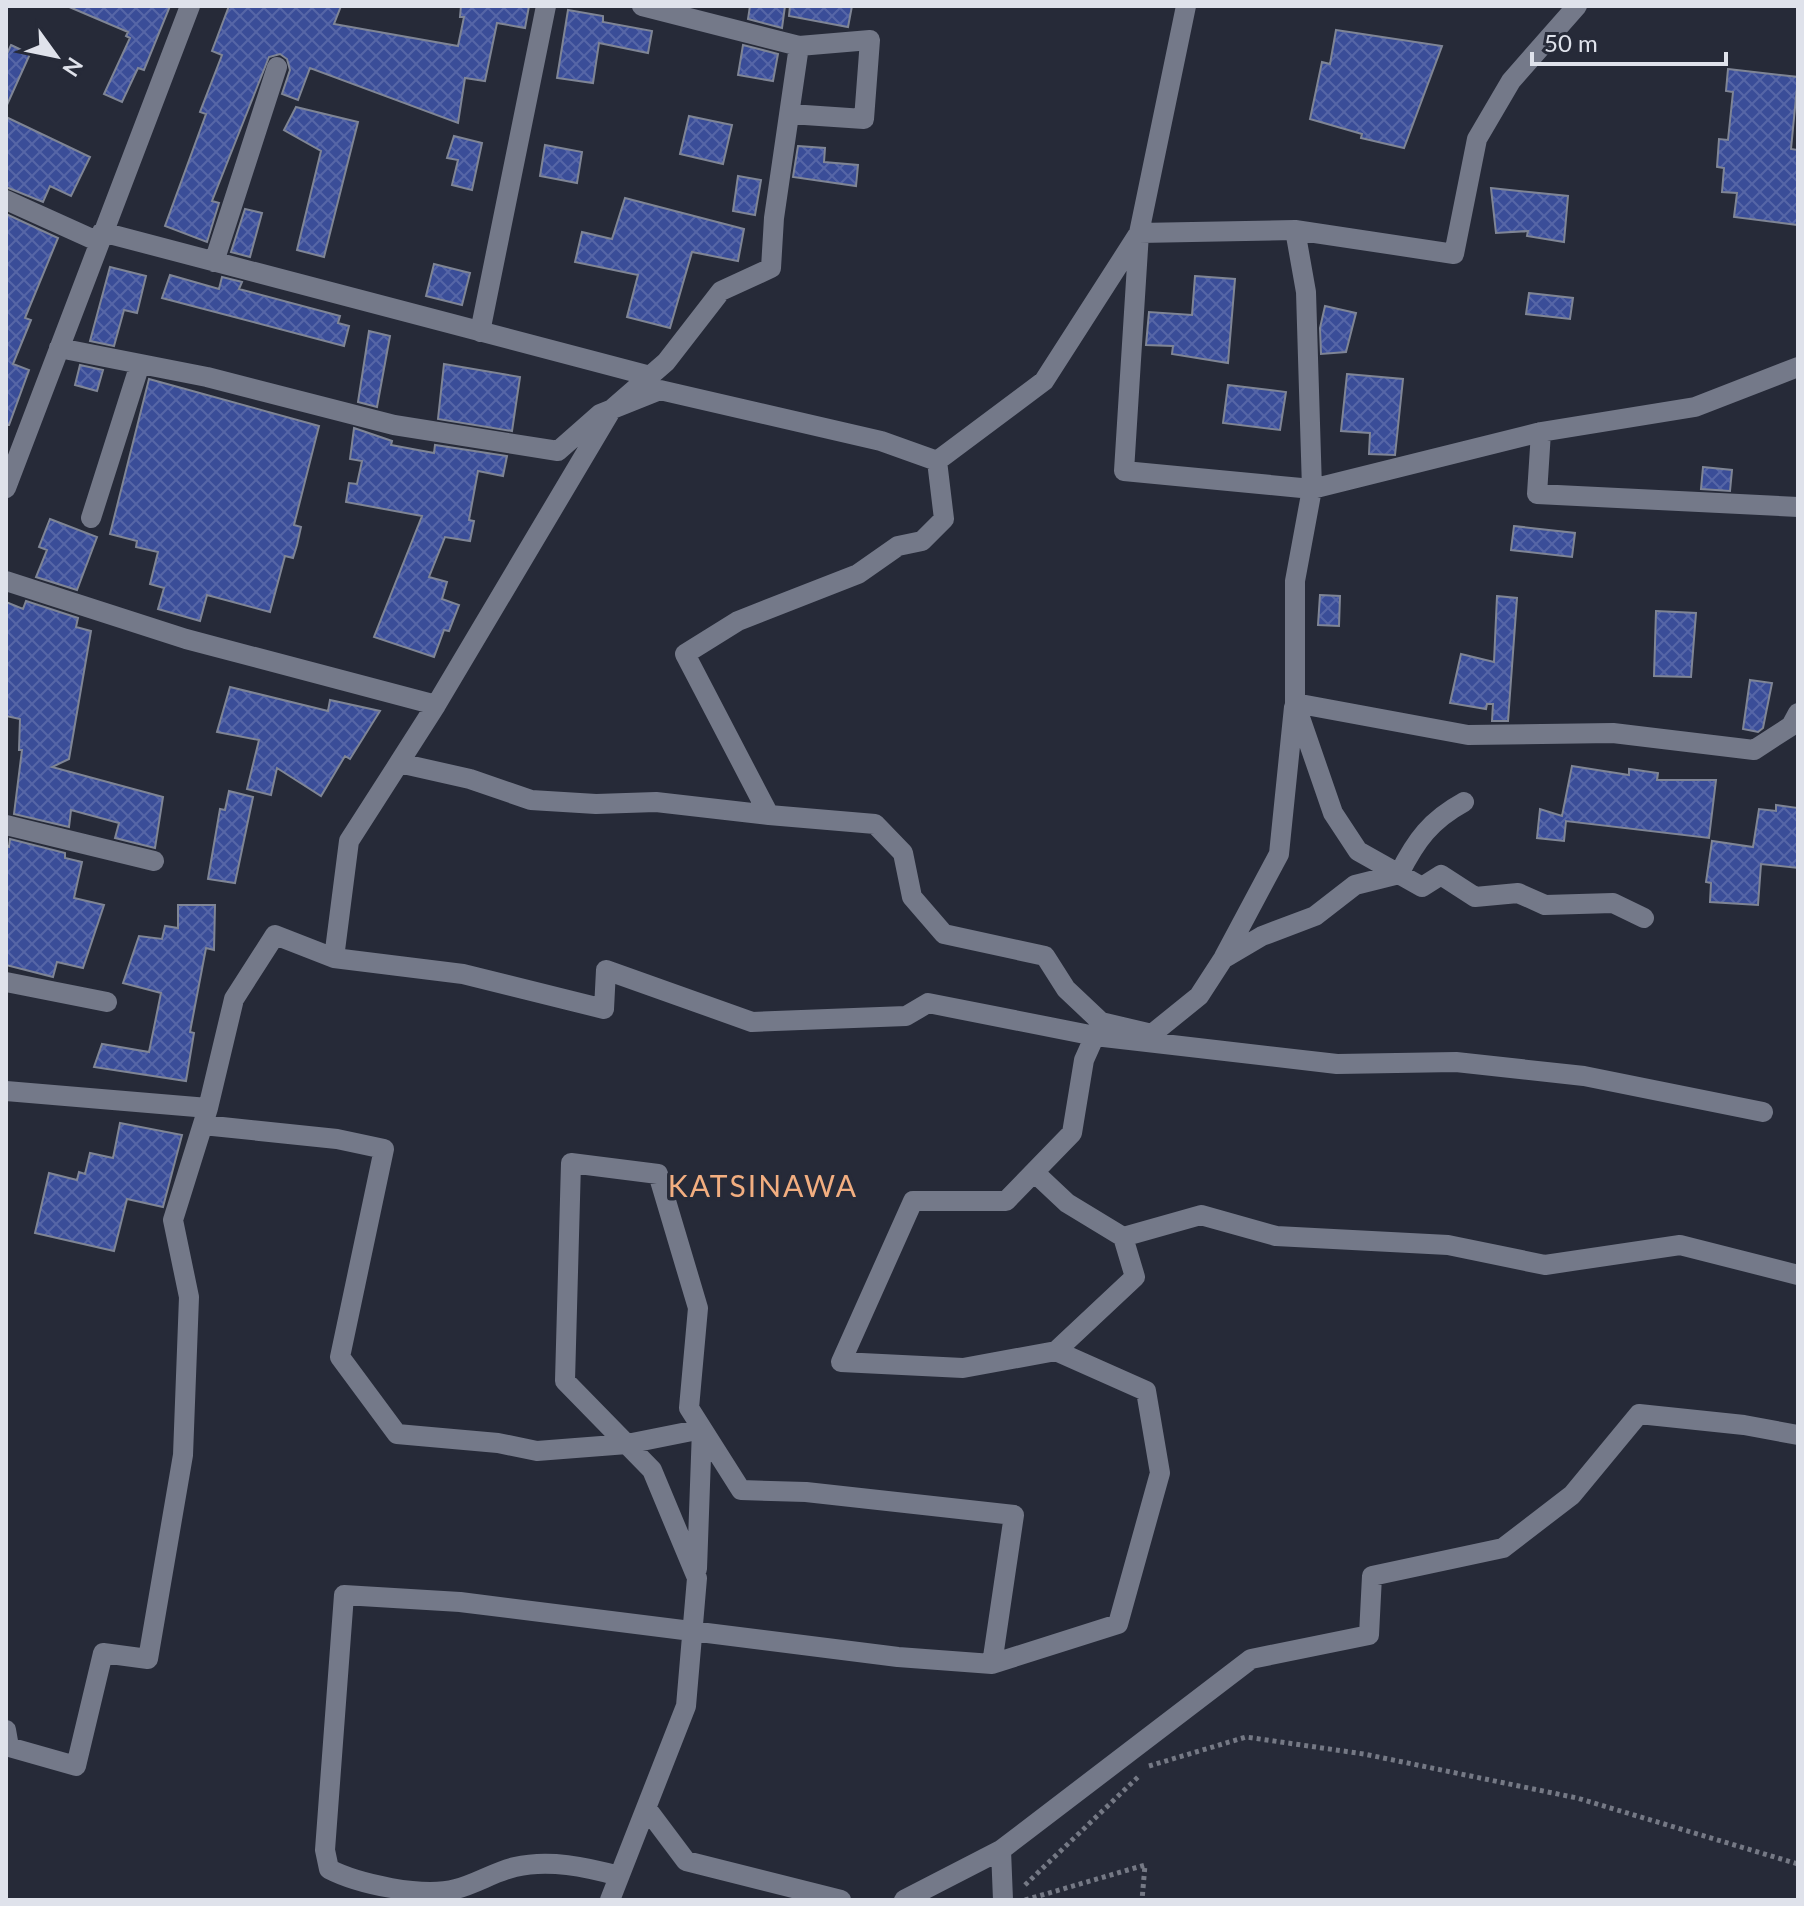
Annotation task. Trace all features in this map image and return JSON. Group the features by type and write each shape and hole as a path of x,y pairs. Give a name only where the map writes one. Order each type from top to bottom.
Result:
{"street":[{"path":"6,488 190,6"},
{"path":"480,332 546,6"},
{"path":"642,6 799,46 870,40 864,119 790,114"},
{"path":"1186,6 1139,233 1124,471 1312,489 1541,432 1695,407 1798,367"},
{"path":"1139,233 1295,230 1454,254 1477,139 1511,81 1577,6"},
{"path":"334,958 349,841 436,705 612,409 666,362 721,291 771,268 774,218 799,46"},
{"path":"214,262 277,67"},
{"path":"6,200 100,237 214,262 650,376"},
{"path":"399,763 470,779 531,800 596,804 656,802 875,824 903,853 912,897 944,934 1045,956 1098,1029 1152,1034 1199,996 1223,959 1279,854 1295,703 1295,581 1312,489 1306,292 1295,230"},
{"path":"937,461 1044,381 1139,233"},
{"path":"59,348 207,377 394,425 558,451 600,414 660,390 881,441 937,461"},
{"path":"91,518 140,364"},
{"path":"1541,432 1537,494 1798,507"},
{"path":"769,815 685,654 738,621 858,574 898,546 922,541 944,519 937,461"},
{"path":"6,581 186,639 436,705"},
{"path":"1295,703 1468,735 1613,733 1754,750 1791,726 1798,713"},
{"path":"1295,703 1333,813 1358,851 1422,887 1441,875 1475,897 1518,893 1545,905 1613,903 1644,918"},
{"path":"1223,959 1262,936 1315,916 1355,885 1399,874 1417,838 1439,815 1464,802"},
{"path":"6,825 154,861"},
{"path":"6,1730 9,1747 76,1766 103,1653 148,1659 183,1455 189,1297 173,1220 205,1116 234,999 275,935 334,958 463,974 604,1009 606,970 752,1022 906,1016 928,1003 1337,1064 1456,1062 1584,1076 1763,1112"},
{"path":"6,982 107,1002"},
{"path":"1034,1172 1067,1203 1123,1237 1135,1277 1056,1351 963,1368 841,1362 913,1201 1006,1201 1034,1172 1072,1133 1084,1060 1098,1029"},
{"path":"6,1091 205,1116 384,1149 340,1357 397,1434 498,1443 537,1451 627,1444 702,1429"},
{"path":"697,1578 652,1470 565,1381 571,1163 658,1174 698,1308 689,1408 741,1490 806,1492 1014,1515 992,1664"},
{"path":"1123,1237 1201,1215 1276,1236 1448,1245 1545,1265 1680,1245 1798,1275"},
{"path":"619,1876 572,1864 516,1867 455,1890 428,1892 347,1879 329,1869 325,1850 344,1595 460,1602 691,1633 749,1636 898,1657 992,1664 1118,1624 1160,1473 1146,1391 1056,1351"},
{"path":"904,1900 1001,1850 1251,1659 1369,1635 1372,1576 1503,1548 1572,1495 1639,1414 1744,1425 1798,1435"},
{"path":"610,1900 686,1706 697,1578 702,1429"},
{"path":"647,1809 686,1861 841,1900"},
{"path":"1001,1850 1012,1895"}],"path":[{"path":"1012,1895 1149,1766 1246,1737 1364,1754 1577,1798 1798,1864"},
{"path":"1025,1900 1145,1865 1142,1900"}],"building":[{"path":"67,6 170,6 144,70 138,68 122,102 104,94 130,38 126,36 128,32"},
{"path":"229,6 341,6 334,24 458,46 464,17 460,17 461,6 529,6 525,28 497,23 485,81 465,78 458,123 310,68 298,100 282,94 290,70 287,59 280,54 269,57 212,201 219,203 207,242 165,226 206,114 200,112 222,55 212,51"},
{"path":"750,6 785,6 782,28 748,19"},
{"path":"790,6 852,6 848,27 789,16"},
{"path":"568,10 603,16 603,22 652,31 648,53 599,43 593,83 557,78"},
{"path":"1336,30 1442,46 1404,148 1361,138 1362,134 1310,119 1322,62 1330,64"},
{"path":"11,45 30,54 6,107 6,56"},
{"path":"743,45 778,54 773,81 738,75"},
{"path":"1728,69 1798,77 1791,149 1798,150 1798,225 1734,217 1737,193 1722,192 1724,168 1717,167 1719,139 1728,140 1733,92 1726,91"},
{"path":"296,107 358,122 324,257 297,250 321,151 284,130"},
{"path":"689,116 732,125 723,164 680,154"},
{"path":"6,117 90,157 71,196 50,186 43,202 6,187"},
{"path":"454,136 482,143 472,190 452,185 458,160 447,158"},
{"path":"545,145 582,152 577,183 540,176"},
{"path":"798,146 825,148 824,162 858,165 856,186 793,177"},
{"path":"738,176 761,180 755,215 733,211"},
{"path":"1491,188 1568,196 1564,242 1527,236 1528,231 1496,233"},
{"path":"625,198 744,229 738,261 692,252 670,328 627,317 638,275 575,262 582,232 612,239"},
{"path":"245,209 262,213 250,257 231,252"},
{"path":"6,214 58,238 25,318 31,320 13,364 29,370 9,425 6,425"},
{"path":"434,264 470,273 462,305 426,296"},
{"path":"110,267 146,276 137,313 124,310 114,346 90,341"},
{"path":"170,275 219,289 222,277 242,282 239,289 340,316 338,323 349,326 344,346 162,298"},
{"path":"1195,276 1235,279 1228,363 1172,354 1173,346 1146,345 1149,312 1192,315"},
{"path":"1529,293 1573,298 1570,319 1526,314"},
{"path":"1325,306 1356,313 1346,352 1321,354 1320,328"},
{"path":"369,331 390,336 377,407 358,402"},
{"path":"444,364 520,377 512,431 438,419"},
{"path":"80,365 103,370 97,391 75,385"},
{"path":"1347,374 1403,379 1395,455 1369,454 1370,433 1341,431"},
{"path":"149,379 319,426 294,525 301,527 297,545 293,558 285,556 270,612 207,595 200,621 158,609 164,588 150,584 158,552 136,547 137,541 110,534"},
{"path":"1228,385 1286,392 1280,430 1223,423"},
{"path":"354,428 392,441 391,445 434,453 435,445 507,456 503,476 478,471 469,520 474,521 470,541 445,537 429,577 447,582 442,599 459,605 449,631 444,630 434,657 374,637 422,516 346,502 349,483 357,484 362,461 350,459"},
{"path":"1703,467 1732,470 1730,491 1701,489"},
{"path":"50,519 97,537 77,590 36,577 47,550 39,547"},
{"path":"1514,526 1575,533 1572,557 1511,550"},
{"path":"1320,595 1340,596 1339,626 1318,625"},
{"path":"1497,596 1517,598 1508,721 1492,721 1493,704 1487,704 1486,709 1450,703 1461,654 1494,662"},
{"path":"26,601 78,618 76,627 91,631 69,759 52,767 163,797 155,848 115,838 119,823 71,810 69,827 14,814 22,750 19,750 20,719 6,716 6,602 23,609"},
{"path":"1656,611 1696,613 1691,677 1654,676"},
{"path":"1750,680 1772,683 1763,728 1758,732 1743,729"},
{"path":"230,687 328,711 330,700 380,711 350,759 345,756 321,796 277,768 271,795 247,789 259,740 217,732"},
{"path":"1572,766 1629,775 1629,769 1658,773 1657,780 1716,780 1709,838 1566,821 1564,841 1537,838 1540,809 1562,816"},
{"path":"229,791 253,797 235,883 208,879 220,809 225,810"},
{"path":"1776,805 1798,808 1798,868 1761,864 1758,905 1710,902 1711,883 1706,882 1712,841 1753,847 1759,809 1776,811"},
{"path":"10,839 65,853 65,858 82,862 74,898 104,905 83,968 57,962 53,977 6,965 6,846 9,847"},
{"path":"178,905 215,905 214,950 206,948 190,1032 194,1033 186,1081 94,1067 102,1044 149,1052 161,993 123,983 139,936 162,939 165,926 178,928"},
{"path":"120,1123 182,1135 163,1207 127,1199 114,1251 35,1233 49,1173 77,1180 79,1172 85,1174 90,1153 113,1158"}],"district":[{"name":"KATSINAWA","path":"763,1187"}]}
